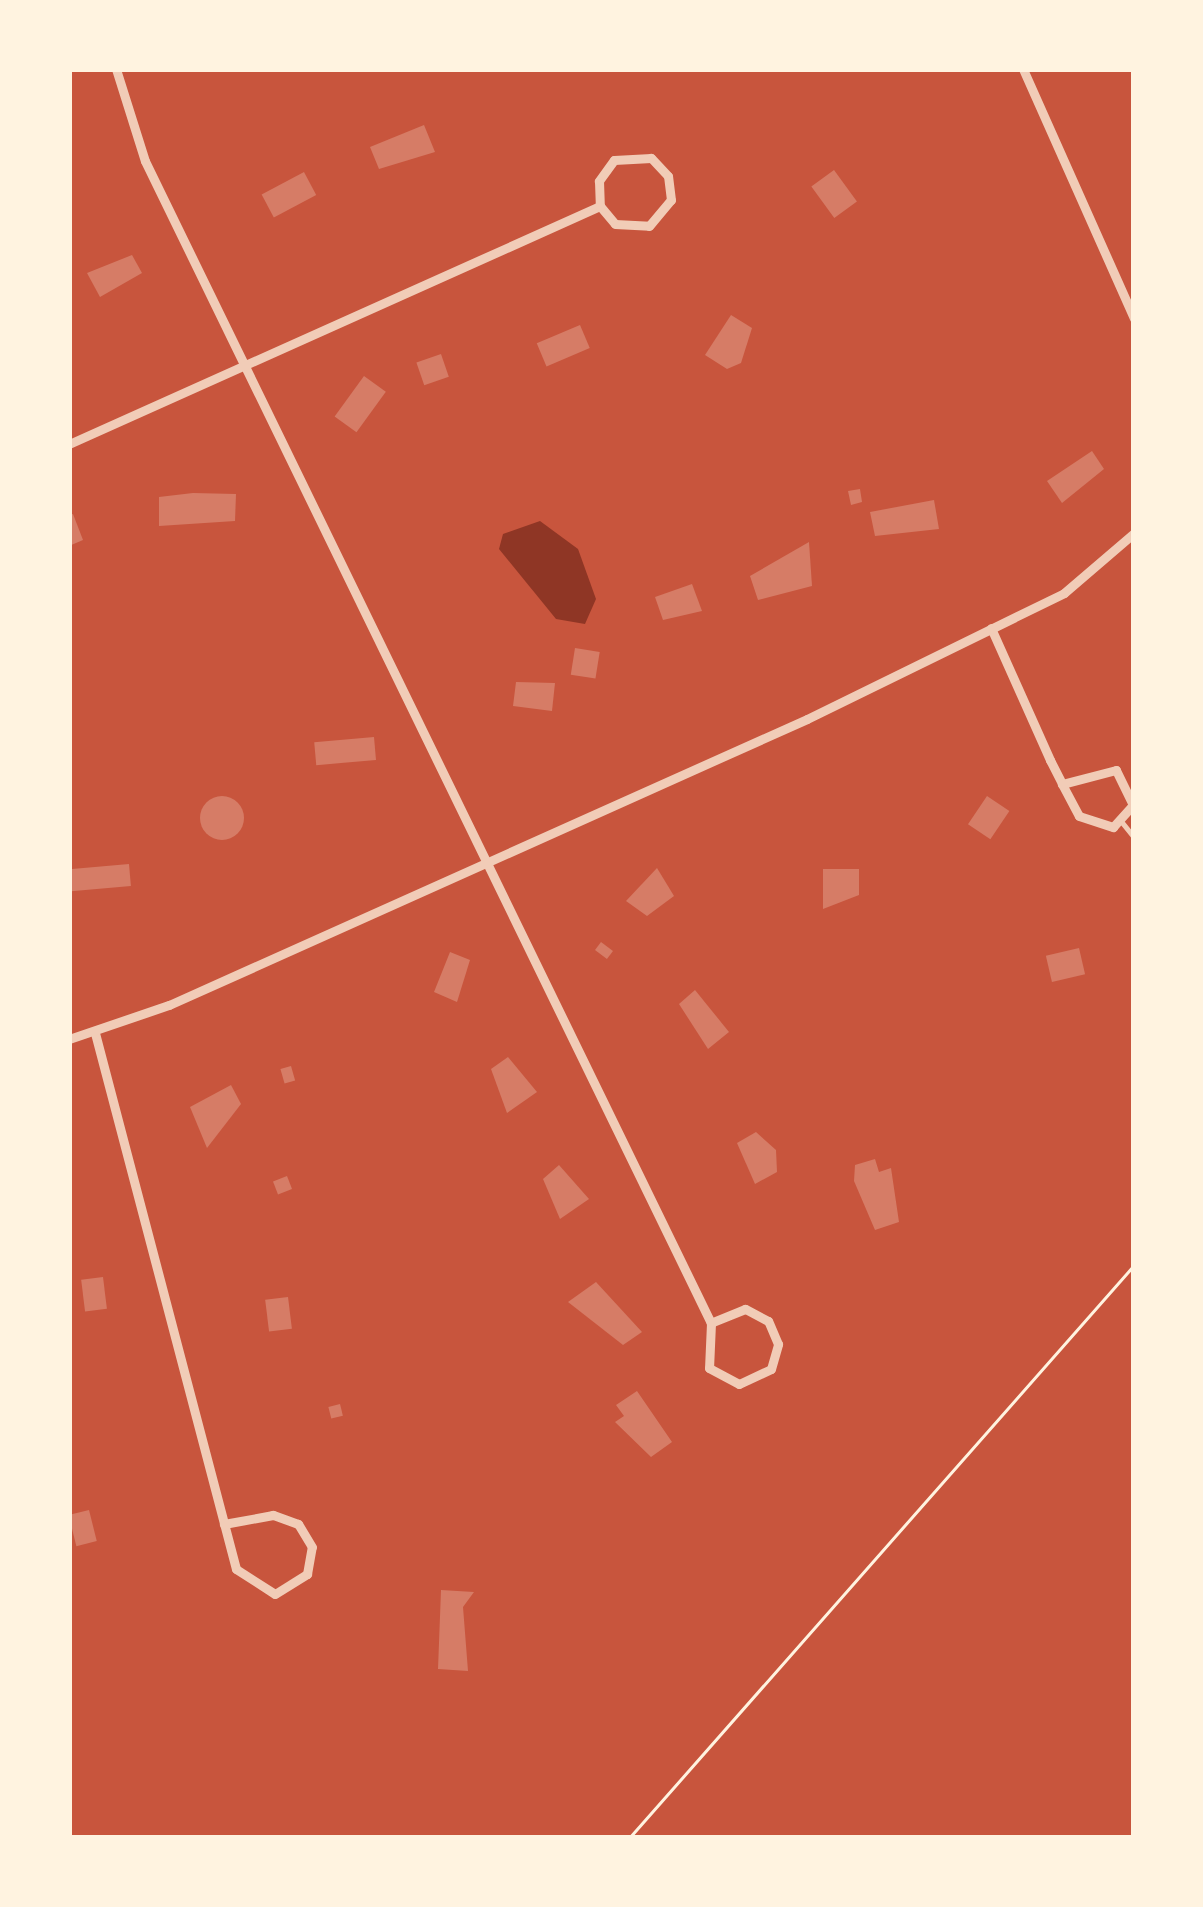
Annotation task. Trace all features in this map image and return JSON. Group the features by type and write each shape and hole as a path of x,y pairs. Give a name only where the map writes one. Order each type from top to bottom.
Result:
{"street":[{"path":"116,69 145,161 711,1323 703,1345 718,1376 751,1383 771,1369 775,1332 758,1313 732,1310 711,1323"},
{"path":"1023,69 1134,318"},
{"path":"638,154 668,176 671,200 649,226 626,228 600,206 598,181 614,160 638,154"},
{"path":"69,444 600,206"},
{"path":"69,1039 95,1033 991,628 1100,570 1134,533"},
{"path":"991,628 1062,784 1086,823 1123,822 1134,794 1116,770 1062,784"},
{"path":"95,1033 224,1524 252,1588 287,1592 307,1574 311,1547 298,1524 272,1515 224,1524"}],"lane":[{"path":"1123,822 1134,837"}],"path":[{"path":"629,1838 1134,1265"}],"shaded area":[{"path":"540,521 578,549 596,599 585,624 556,619 499,549 503,534"}],"building":[{"path":"424,125 435,152 379,169 370,147"},
{"path":"834,170 857,202 834,218 811,186"},
{"path":"304,172 316,195 274,217 262,195"},
{"path":"132,255 142,273 100,297 87,273"},
{"path":"731,315 752,328 741,363 727,369 705,355"},
{"path":"580,325 590,348 547,366 537,343"},
{"path":"441,354 449,377 424,385 416,362"},
{"path":"364,376 386,392 356,432 335,416"},
{"path":"1092,451 1104,469 1062,503 1047,481"},
{"path":"860,489 862,502 851,505 848,491"},
{"path":"236,494 235,521 159,526 159,497"},
{"path":"934,500 939,529 875,536 870,512"},
{"path":"73,514 83,540 69,546 69,515"},
{"path":"809,542 812,586 758,600 750,576"},
{"path":"692,584 702,611 663,620 655,597"},
{"path":"575,648 600,652 595,679 571,675"},
{"path":"516,682 555,683 552,711 513,706"},
{"path":"374,737 376,760 316,765 314,742"},
{"path":"222,796 238,802 244,818 238,834 222,840 206,834 200,818 206,802"},
{"path":"987,796 1009,811 990,839 968,824"},
{"path":"129,864 131,886 71,891 69,869"},
{"path":"657,868 674,896 647,916 626,901"},
{"path":"823,869 859,869 859,895 823,909"},
{"path":"601,942 613,951 607,959 595,950"},
{"path":"1079,948 1085,974 1052,982 1046,956"},
{"path":"450,952 470,960 457,1002 434,992"},
{"path":"695,990 729,1032 708,1049 679,1004"},
{"path":"508,1057 537,1092 507,1113 491,1069"},
{"path":"291,1066 295,1080 285,1083 280,1069"},
{"path":"231,1085 241,1104 207,1148 190,1107"},
{"path":"756,1132 776,1150 777,1172 755,1184 737,1143"},
{"path":"875,1159 879,1172 891,1168 899,1222 875,1230 854,1181 855,1165"},
{"path":"559,1165 589,1199 560,1219 543,1179"},
{"path":"287,1176 292,1189 278,1194 273,1181"},
{"path":"103,1277 107,1309 85,1311 81,1280"},
{"path":"596,1282 642,1332 623,1345 568,1302"},
{"path":"288,1297 292,1329 269,1332 265,1300"},
{"path":"637,1391 672,1442 651,1457 615,1422 624,1416 616,1405"},
{"path":"340,1404 343,1416 331,1419 328,1407"},
{"path":"89,1510 97,1541 76,1546 69,1515"},
{"path":"441,1590 474,1592 463,1607 468,1671 438,1669"}]}
